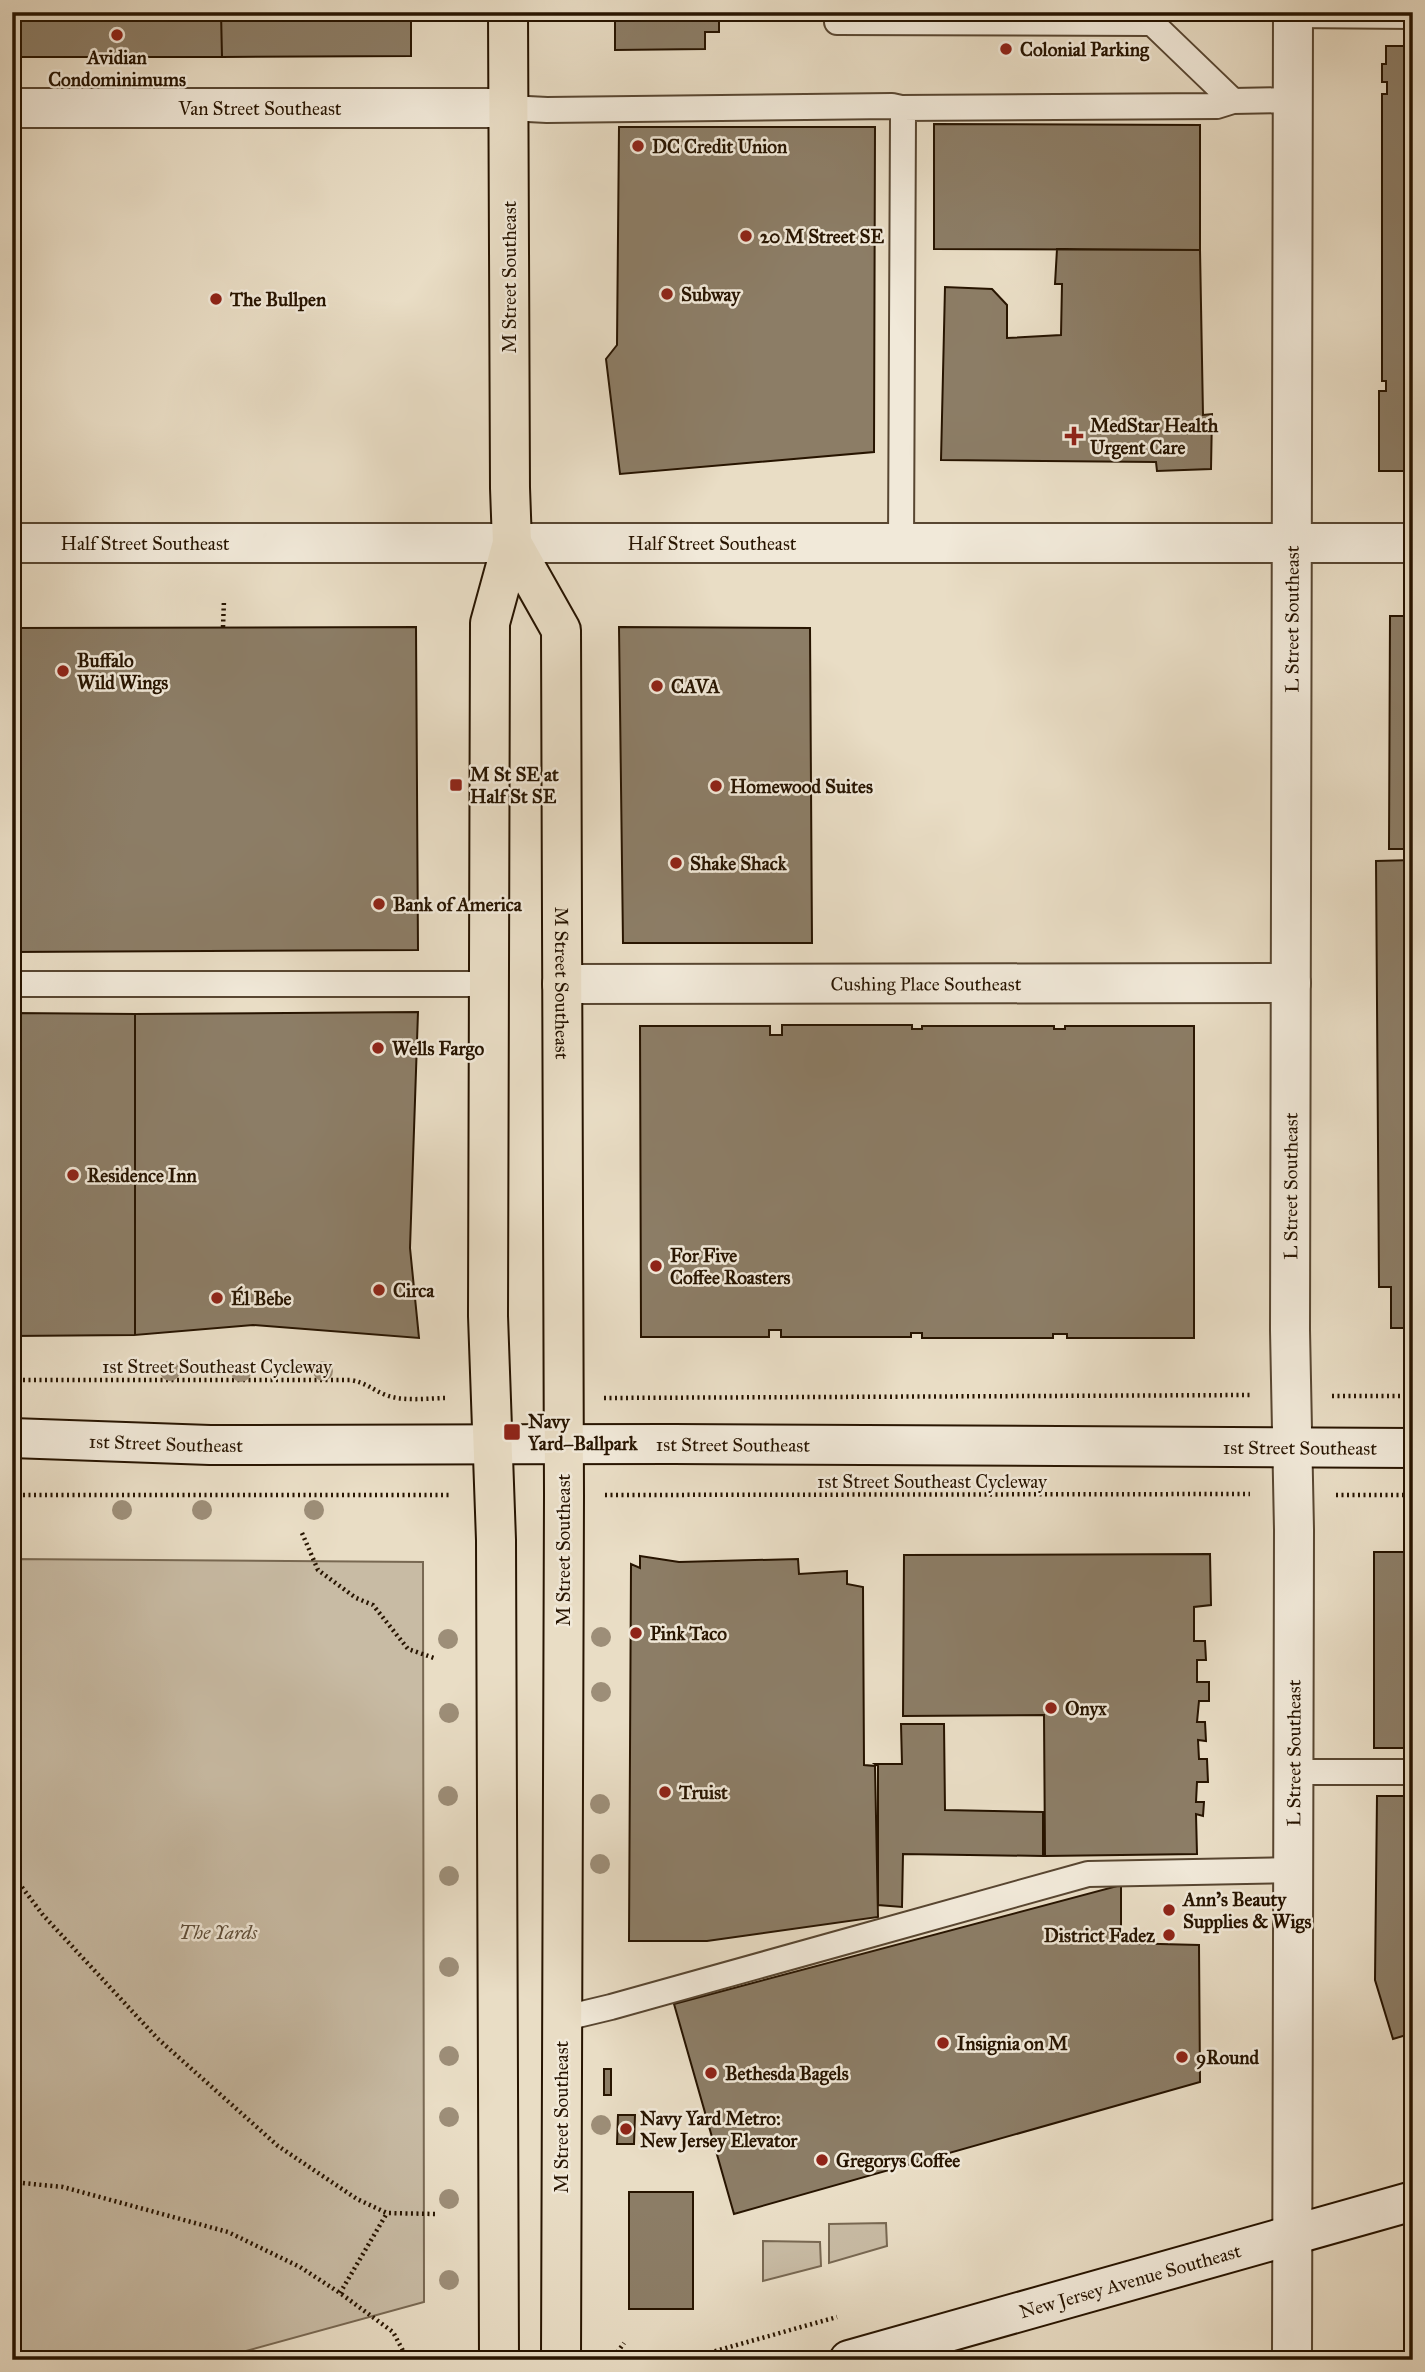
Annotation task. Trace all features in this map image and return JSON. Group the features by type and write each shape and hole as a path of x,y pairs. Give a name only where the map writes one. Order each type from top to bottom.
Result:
{"main road":[{"name":"M Street Southeast","path":"499,2360 494,1445 488,1316 490,623 512,542 508,12"},
{"name":"M Street Southeast","path":"512,542 561,629 561,2360"}],"street":[{"name":"L Street Southeast","path":"1292,2360 1293,14"},
{"name":"Van Street Southeast","path":"12,108 508,108"},
{"name":"Half Street Southeast","path":"12,542 1413,543"},
{"name":"Cushing Place Southeast","path":"562,984 1291,983"},
{"name":"1st Street Southeast","path":"12,1438 210,1445 1413,1448"},
{"name":"New Jersey Avenue Southeast","path":"849,2360 1413,2201"}],"lane":[{"path":"837,12 837,22 1153,18 1233,101"},
{"path":"1293,14 1413,16"},
{"path":"508,108 558,110 1217,106 1233,101 1294,100"},
{"path":"901,108 901,543"},
{"path":"12,984 489,984"},
{"path":"1294,1772 1413,1772"},
{"path":"561,2018 611,2007 1088,1874 1293,1870"}],"path":[{"path":"223,627 224,600"},
{"name":"1st Street Southeast Cycleway","path":"12,1380 350,1380 368,1384 387,1395 417,1398"},
{"path":"636,1398 1225,1395"},
{"path":"1365,1396 1413,1396"},
{"name":"1st Street Southeast Cycleway","path":"636,1495 1228,1494"},
{"path":"12,1495 415,1495"},
{"path":"1364,1495 1413,1495"},
{"path":"302,1534 318,1570 356,1598 373,1605 408,1649 434,1658"},
{"path":"12,1874 43,1915 167,2047 278,2146 357,2199 387,2213 435,2214"},
{"path":"12,2182 63,2187 228,2232 300,2267 340,2293 393,2332 408,2360"},
{"path":"340,2293 387,2213"},
{"path":"614,2357 624,2343"}],"green space":[{"name":"The Yards","path":"12,1559 423,1562 424,2302 213,2360 12,2360"},
{"path":"886,2223 887,2246 829,2263 829,2224"},
{"path":"763,2241 820,2242 821,2266 763,2281"}],"building":[{"name":"Avidian Condominimums","path":"12,12 221,12 222,57 12,57"},
{"path":"221,12 411,12 411,56 222,57"},
{"path":"615,12 719,12 719,32 705,32 705,49 615,50"},
{"path":"1412,35 1413,471 1379,471 1379,391 1386,391 1386,381 1382,381 1382,94 1387,94 1387,82 1382,82 1382,64 1386,64 1386,46 1412,46"},
{"path":"934,124 1200,125 1200,250 934,249"},
{"name":"20 M Street SE","path":"619,127 875,127 874,452 620,474 606,359 617,345"},
{"path":"1057,249 1200,250 1203,415 1212,414 1211,469 1157,471 1156,462 941,460 945,287 992,289 1007,305 1007,338 1061,335 1062,284 1055,284"},
{"path":"1390,616 1413,616 1413,849 1389,849"},
{"path":"416,627 418,950 12,952 12,628"},
{"name":"Homewood Suites","path":"619,627 810,628 812,943 623,943"},
{"path":"1413,860 1413,1328 1391,1328 1391,1287 1379,1287 1376,861"},
{"path":"418,1012 410,1248 419,1338 253,1325 135,1335 135,1014"},
{"name":"Residence Inn","path":"12,1013 135,1014 135,1335 12,1336"},
{"path":"782,1025 912,1025 912,1029 922,1029 922,1026 1054,1026 1054,1029 1065,1029 1065,1026 1194,1026 1194,1338 1067,1338 1067,1334 1053,1334 1053,1338 922,1338 922,1333 911,1333 911,1337 781,1337 781,1330 769,1330 769,1337 641,1337 640,1026 770,1026 770,1035 782,1035"},
{"path":"1374,1552 1413,1552 1413,1748 1374,1748"},
{"name":"Onyx","path":"1210,1554 1211,1605 1194,1607 1194,1641 1205,1641 1206,1660 1197,1660 1197,1682 1209,1682 1209,1701 1199,1701 1197,1722 1205,1722 1206,1741 1198,1740 1199,1759 1207,1759 1208,1782 1197,1782 1196,1802 1204,1802 1203,1816 1196,1814 1197,1854 1045,1856 1044,1715 903,1716 904,1555"},
{"path":"640,1556 679,1562 798,1559 799,1574 847,1571 847,1584 863,1587 864,1765 875,1766 878,1917 707,1941 629,1941 631,1564 640,1568"},
{"path":"901,1724 944,1724 945,1810 1043,1812 1043,1856 903,1854 902,1907 878,1905 878,1766 875,1764 902,1764"},
{"path":"1377,1796 1413,1796 1413,2033 1393,2039 1375,1980"},
{"name":"Insignia on M","path":"1121,1885 1121,1943 1199,1945 1200,2082 734,2214 674,2004"},
{"path":"604,2069 611,2069 611,2095 604,2095"},
{"name":"Navy Yard Metro: New Jersey Elevator","path":"618,2115 635,2115 634,2144 617,2144"},
{"path":"629,2192 693,2192 693,2309 629,2309"}],"place":[{"name":"Avidian Condominimums","path":"117,35"},
{"name":"Colonial Parking","path":"1006,49"},
{"name":"DC Credit Union","path":"638,146"},
{"name":"20 M Street SE","path":"746,236"},
{"name":"Subway","path":"667,294"},
{"name":"The Bullpen","path":"216,299"},
{"name":"MedStar Health Urgent Care","path":"1074,436"},
{"name":"Buffalo Wild Wings","path":"63,671"},
{"name":"CAVA","path":"657,686"},
{"name":"M St SE at Half St SE","path":"456,785"},
{"name":"Homewood Suites","path":"716,786"},
{"name":"Shake Shack","path":"676,863"},
{"name":"Bank of America","path":"379,904"},
{"name":"Wells Fargo","path":"378,1048"},
{"name":"Residence Inn","path":"73,1175"},
{"name":"For Five Coffee Roasters","path":"656,1266"},
{"name":"Circa","path":"379,1290"},
{"name":"Él Bebe","path":"217,1298"},
{"name":"Navy Yard–Ballpark","path":"512,1432"},
{"name":"Pink Taco","path":"636,1633"},
{"name":"Onyx","path":"1051,1708"},
{"name":"Truist","path":"665,1792"},
{"name":"Ann's Beauty Supplies & Wigs","path":"1169,1910"},
{"name":"District Fadez","path":"1169,1935"},
{"name":"Insignia on M","path":"943,2043"},
{"name":"9Round","path":"1182,2057"},
{"name":"Bethesda Bagels","path":"711,2073"},
{"name":"Navy Yard Metro: New Jersey Elevator","path":"626,2129"},
{"name":"Gregorys Coffee","path":"822,2160"}]}
